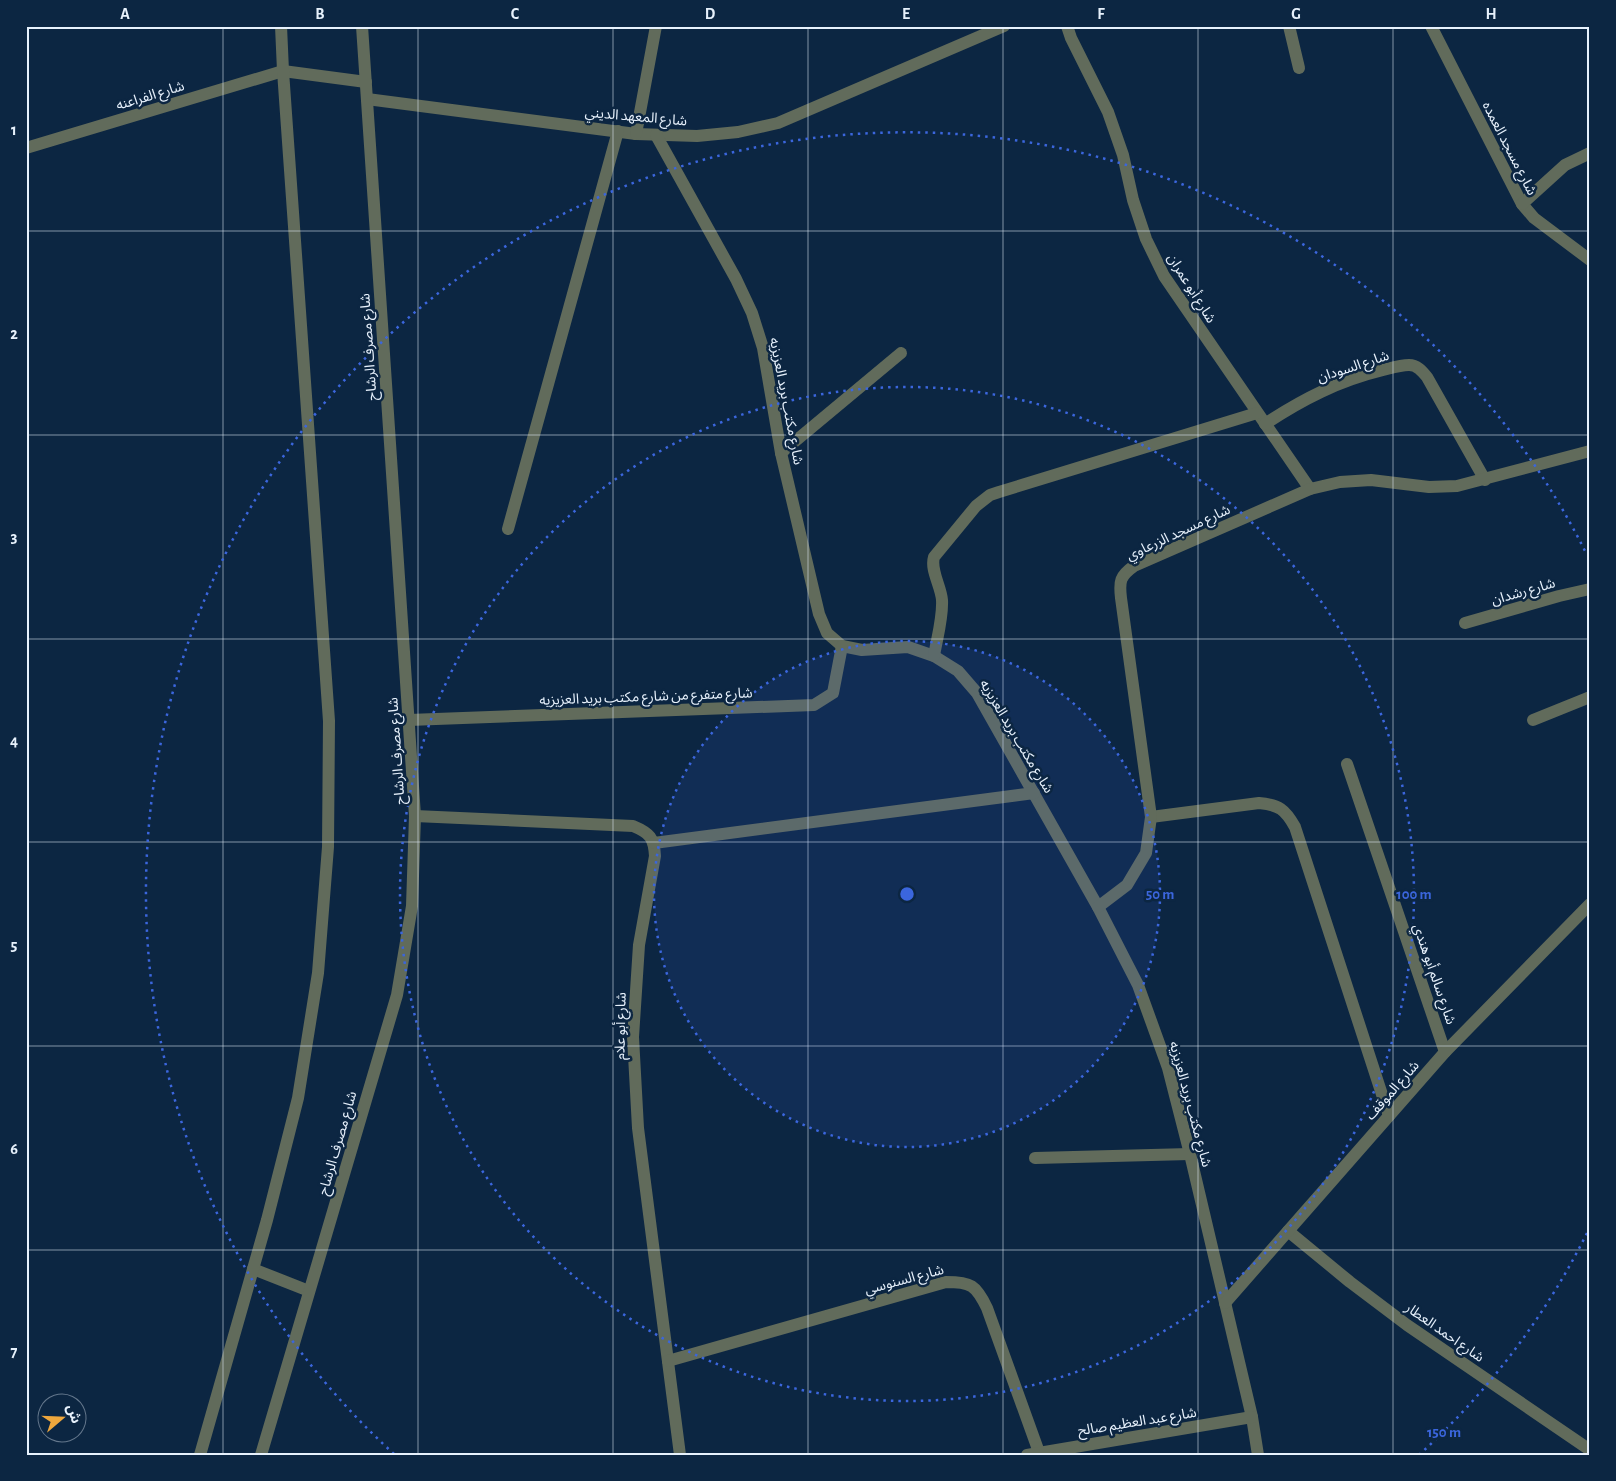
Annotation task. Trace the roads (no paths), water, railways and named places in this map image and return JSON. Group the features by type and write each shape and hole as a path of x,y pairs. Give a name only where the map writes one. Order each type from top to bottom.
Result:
{"street":[{"path":"200,1455 267,1220 298,1098 318,973 328,847 329,721 281,26"},
{"name":"شارع مصرف الرشاح","path":"262,1455 397,995 412,906 415,816 362,26"},
{"path":"636,134 656,26"},
{"name":"شارع المعهد الديني","path":"367,99 636,134 697,136 738,132 778,123 1004,26"},
{"name":"شارع أبو عمران","path":"1067,26 1071,38 1108,112 1123,155 1133,200 1146,239 1164,276 1310,489"},
{"path":"1289,26 1299,68"},
{"name":"شارع مسجد العمده","path":"1431,26 1522,204 1534,218 1590,260"},
{"path":"283,71 366,82"},
{"name":"شارع الفراعنه","path":"26,148 283,71"},
{"path":"508,529 618,131"},
{"name":"شارع مكتب بريد العزيزيه","path":"656,135 736,279 752,313 763,348 781,453 819,614 827,633 842,646 862,650 908,647 934,656 958,671 977,693 1098,907 1138,985 1165,1059 1190,1154 1252,1417 1258,1455"},
{"path":"1522,204 1565,165 1590,153"},
{"path":"781,453 901,353"},
{"name":"شارع السودان","path":"1265,424 1295,404 1328,388 1362,375 1410,364 1420,368 1427,377 1485,480"},
{"path":"934,656 942,601 940,587 932,562 934,556 982,500 999,492 1257,412"},
{"name":"شارع مسجد الزرعاوي","path":"1098,907 1127,885 1146,854 1151,817 1119,585 1124,573 1134,566 1310,489 1340,482 1363,480 1429,487 1457,486 1590,451"},
{"name":"شارع رشدان","path":"1465,623 1558,596 1590,589"},
{"name":"شارع متفرع من شارع مكتب بريد العزيزيه","path":"409,720 814,705 833,693 842,646"},
{"path":"1533,720 1590,697"},
{"name":"شارع سالم أبو هندي","path":"1347,764 1445,1052"},
{"path":"415,816 633,826 646,832 654,843 1034,793"},
{"path":"1151,817 1259,804 1274,805 1287,814 1295,827 1389,1116"},
{"name":"شارع أبو علام","path":"654,843 655,856 638,946 633,1037 638,1128 680,1455"},
{"name":"شارع الموقف","path":"1225,1303 1445,1052 1590,904"},
{"path":"1036,1158 1190,1154"},
{"name":"شارع احمد العطار","path":"1288,1232 1407,1325 1590,1450"},
{"path":"253,1269 310,1291"},
{"name":"شارع السنوسي","path":"668,1361 946,1282 964,1282 979,1292 987,1308 1035,1454"},
{"name":"شارع عبد العظيم صالح","path":"1035,1454 1252,1417"}]}
